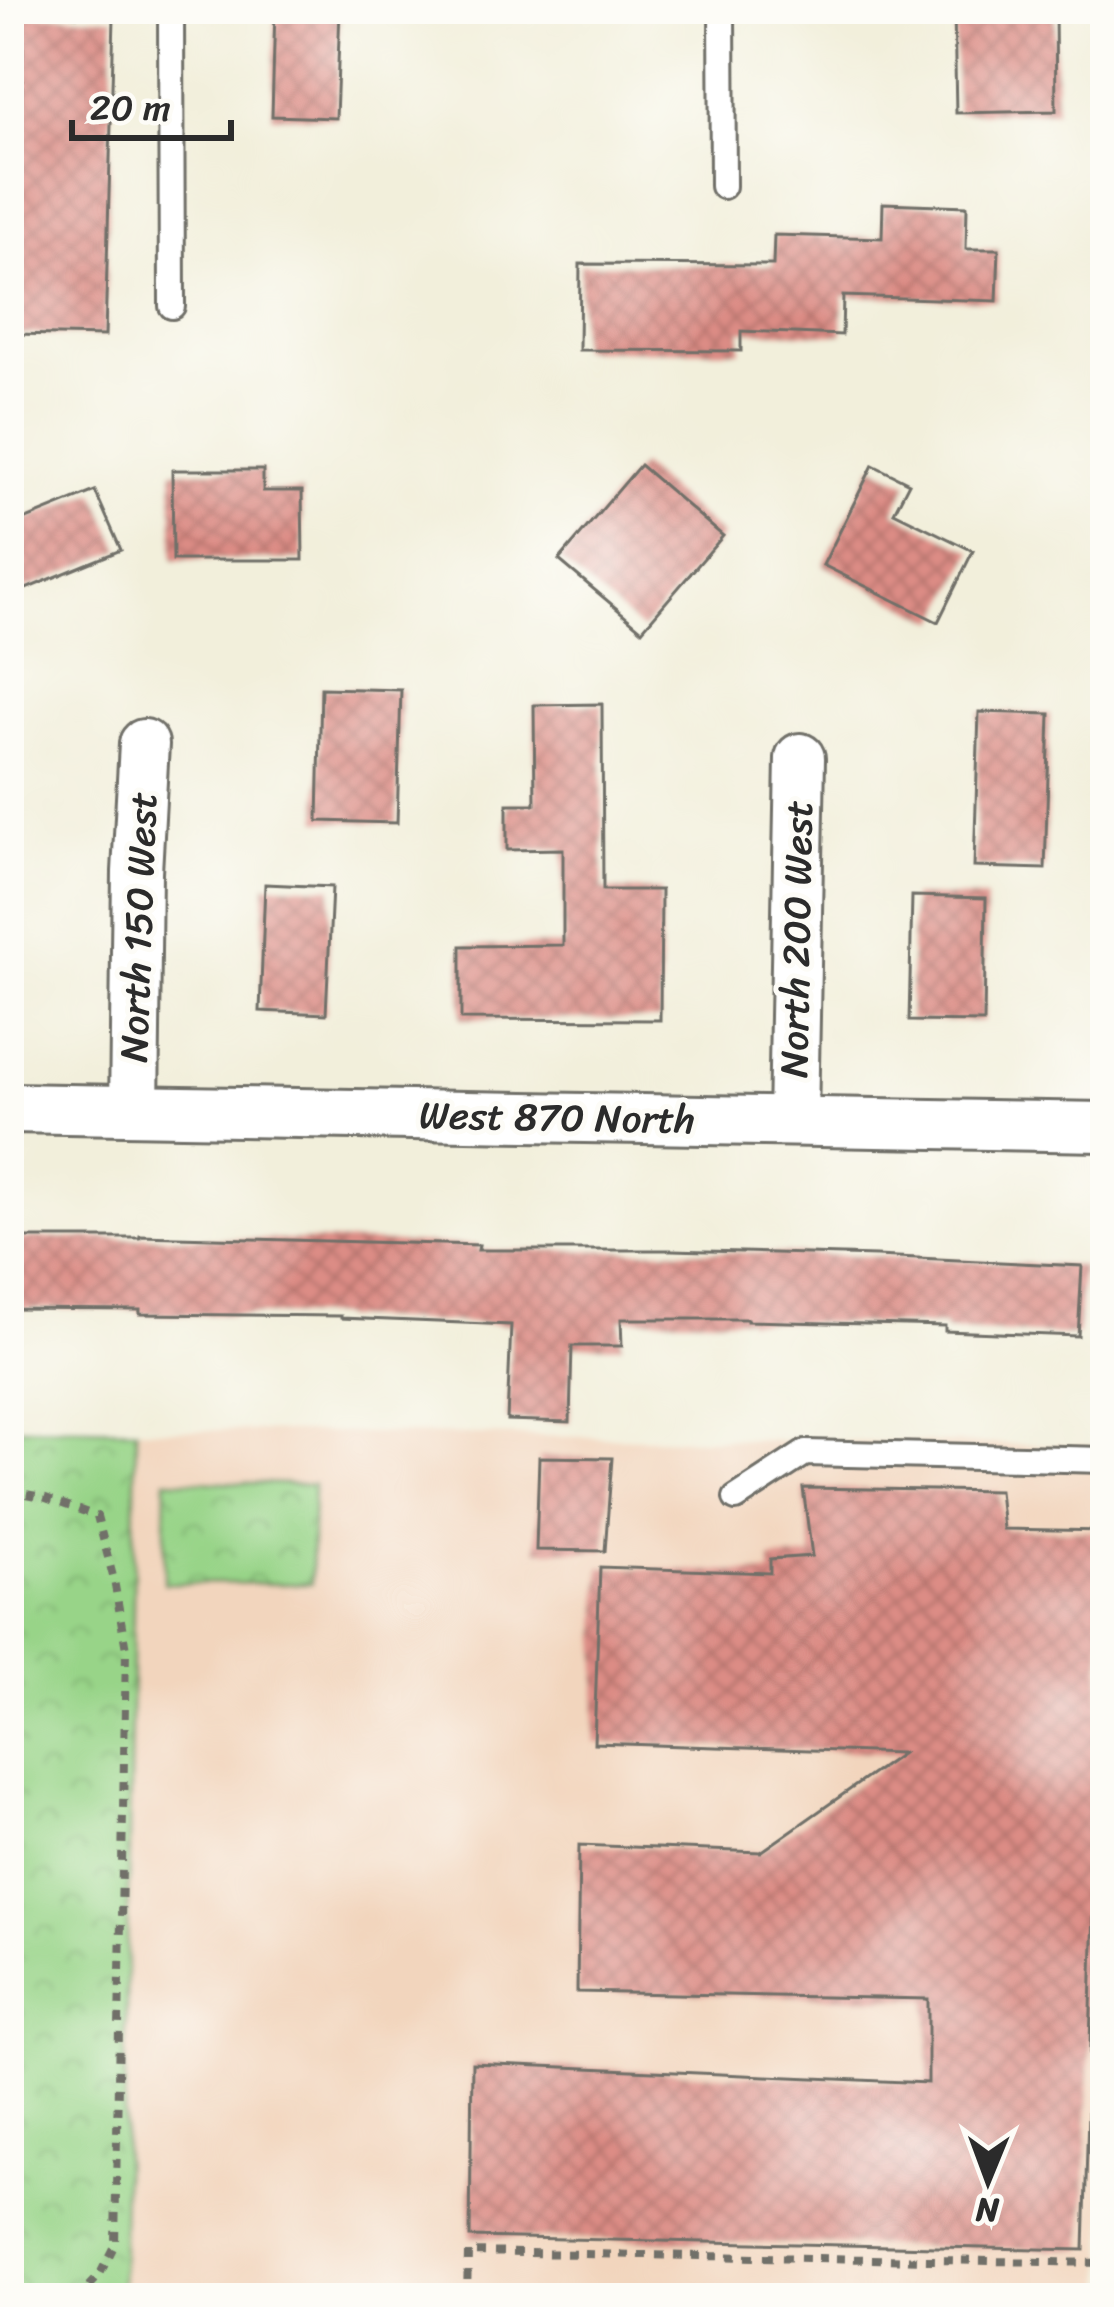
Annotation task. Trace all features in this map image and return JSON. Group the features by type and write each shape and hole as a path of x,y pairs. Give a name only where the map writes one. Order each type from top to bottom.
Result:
{"street":[{"name":"North 150 West","path":"134,1110 136,872 144,744"},
{"name":"North 200 West","path":"794,1120 800,758"},
{"name":"West 870 North","path":"9,1108 1105,1127"}],"lane":[{"path":"171,9 172,306"},
{"path":"722,9 723,185"},
{"path":"736,1498 805,1453 1105,1460"}],"path":[{"path":"9,1491 44,1497 98,1516 126,1649 115,2244 99,2276 78,2298"},
{"path":"467,2298 468,2252 1105,2263"}],"shaded area":[{"path":"136,1429 1105,1446 1105,2298 121,2298"}],"green space":[{"path":"9,1427 136,1429 121,2298 9,2298"},
{"path":"166,1480 313,1485 311,1584 164,1583"}],"building":[{"path":"275,9 340,9 336,118 272,116"},
{"path":"954,9 1055,9 1056,111 956,113"},
{"path":"24,14 114,17 105,336 15,334"},
{"path":"883,203 967,206 966,249 999,249 997,301 843,296 842,335 741,331 741,351 579,350 580,264 773,265 774,235 882,238"},
{"path":"640,465 723,536 642,630 559,560"},
{"path":"873,465 909,483 894,512 973,551 938,622 823,565"},
{"path":"172,470 263,470 263,491 302,491 303,560 173,560"},
{"path":"95,491 121,550 9,596 9,526"},
{"path":"321,688 401,690 397,823 318,821"},
{"path":"602,704 603,890 661,890 660,1020 461,1019 461,946 563,945 563,849 507,850 507,804 535,804 534,705"},
{"path":"979,712 1050,714 1045,869 974,867"},
{"path":"265,884 332,887 326,1014 260,1011"},
{"path":"912,896 986,898 984,1022 909,1021"},
{"path":"140,1236 1082,1266 1078,1336 945,1331 945,1326 621,1319 622,1346 572,1346 570,1422 507,1420 511,1325 9,1309 9,1238"},
{"path":"539,1457 612,1458 605,1551 536,1550"},
{"path":"803,1488 999,1491 1003,1529 1105,1531 1084,2250 470,2237 472,2063 928,2083 928,1999 577,1992 579,1845 761,1852 902,1753 594,1743 600,1567 770,1573 770,1559 812,1556"}]}
